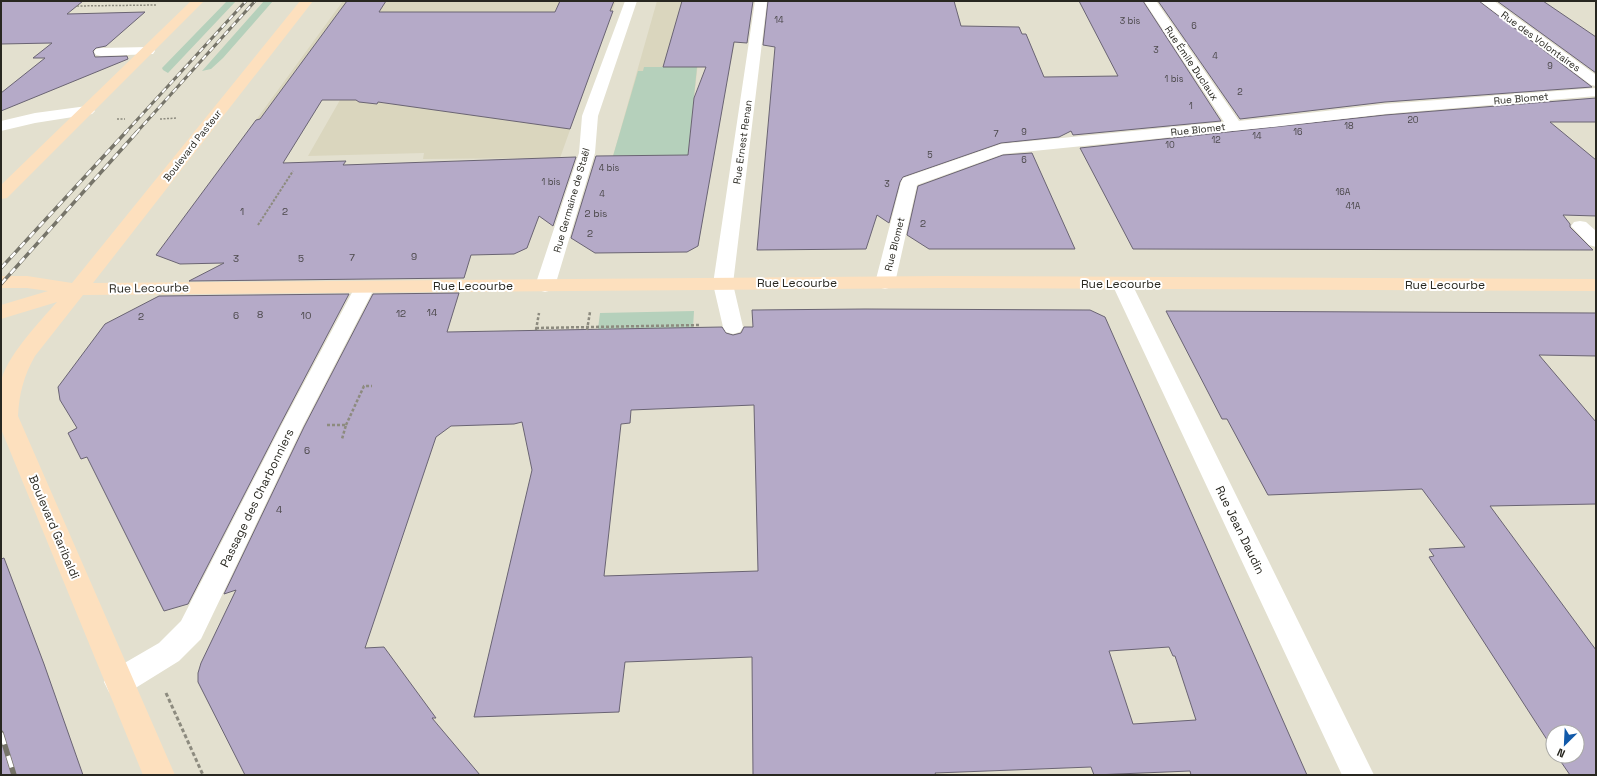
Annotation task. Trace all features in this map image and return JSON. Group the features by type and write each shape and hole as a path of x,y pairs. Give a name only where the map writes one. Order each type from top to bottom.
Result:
{"main road":[{"path":"1,194 88,111 198,1"},
{"name":"Boulevard Pasteur","path":"76,289 106,254 307,1"},
{"path":"1,282 27,282 76,289"},
{"name":"Rue Lecourbe","path":"1,312 76,289 884,283 1596,285"},
{"name":"Boulevard Garibaldi","path":"76,289 28,352 13,377 7,396 6,416 159,775"}],"street":[{"name":"Rue Germaine de Staël","path":"545,286 587,153 590,116 631,1"},
{"name":"Rue Ernest Renan","path":"723,284 761,1"},
{"name":"Rue Émile Duclaux","path":"1150,1 1234,125"},
{"name":"Rue des Volontaires","path":"1486,1 1596,82"},
{"path":"100,52 148,51"},
{"name":"Rue Blomet","path":"884,283 909,182 1001,149 1401,108 1596,92"},
{"path":"1,126 20,120 88,111"},
{"path":"1580,226 1596,241"},
{"path":"723,284 733,327"},
{"name":"Rue Jean Daudin","path":"1122,284 1358,775"},
{"name":"Passage des Charbonniers","path":"120,682 169,652 191,630 292,426 365,287"}],"path":[{"path":"77,6 158,5"},
{"path":"160,119 178,118"},
{"path":"258,225 293,170"},
{"path":"587,328 592,306"},
{"path":"539,314 536,329 704,325"},
{"path":"346,425 364,386 372,386"},
{"path":"152,662 203,775"}],"shaded area":[{"path":"343,1 616,1 560,158 423,159 424,153 308,156 340,100 298,101 285,119 256,120"},
{"path":"657,1 743,1 731,62 698,62 688,155 613,156"}],"green space":[{"path":"227,1 236,1 168,73 163,70 162,68"},
{"path":"264,1 273,1 223,58 211,69 202,71"},
{"path":"644,67 697,67 688,155 613,156 638,71 643,71"},
{"path":"694,311 693,328 598,329 600,313"}],"building":[{"path":"1,1 83,1 67,14 145,12 106,46 96,48 93,51 95,57 127,56 128,59 1,111 1,93 45,58 33,58 52,43 1,44"},
{"path":"347,1 386,1 379,12 555,12 560,1 614,1 610,11 613,11 570,129 378,102 377,104 359,102 356,100 322,100 283,163 346,161 343,165 576,157 553,226 539,216 527,248 514,254 471,255 464,278 189,281 224,263 180,264 156,255 256,120 260,119"},
{"path":"682,1 753,1 747,43 734,42 698,246 687,252 595,253 571,238 596,156 688,155 694,98 706,67 663,67"},
{"path":"768,1 954,1 961,26 1019,27 1022,34 1026,34 1044,77 1118,76 1079,1 1143,1 1221,121 1073,135 1071,131 1059,137 1001,143 903,177 900,182 889,223 877,215 866,249 757,250 775,47 763,45"},
{"path":"1158,1 1479,1 1592,87 1385,102 1240,119"},
{"path":"1497,1 1543,1 1596,37 1596,73"},
{"path":"1596,98 1596,122 1550,122 1596,160 1596,216 1563,215 1570,224 1570,227 1593,250 1133,249 1080,148 1385,115"},
{"path":"1032,153 1075,249 929,249 907,235 918,186 1003,155"},
{"path":"459,293 447,332 722,327 726,333 733,335 741,333 744,327 753,327 752,310 1090,310 1105,317 1307,775 1191,775 1190,771 1094,775 1091,767 935,773 936,775 753,775 752,657 625,662 619,712 474,717 532,470 522,422 514,424 451,426 436,437 365,648 384,647 436,718 432,718 480,775 245,775 198,682 198,673 201,663 236,590 224,594 304,427 373,294","holes":["754,405 758,571 604,576 621,424 630,423 631,410","1169,647 1173,656 1175,656 1196,720 1133,724 1109,651"]},
{"path":"349,294 188,604 164,611 87,457 81,459 68,433 77,428 60,400 58,387 105,324 159,296"},
{"path":"1166,311 1596,313 1596,356 1539,355 1596,422 1596,504 1490,506 1596,650 1596,775 1570,775 1562,764 1585,764 1585,724 1545,724 1545,737 1429,557 1434,556 1429,549 1465,547 1422,489 1268,495 1227,419 1222,419"},
{"path":"4,558 44,664 83,775 1,775 1,559"}],"railway":[{"path":"125,133 246,1"},
{"path":"136,133 255,1"},
{"path":"1,268 126,132"},
{"path":"1,284 137,132"},
{"path":"1,733 14,775"}]}
